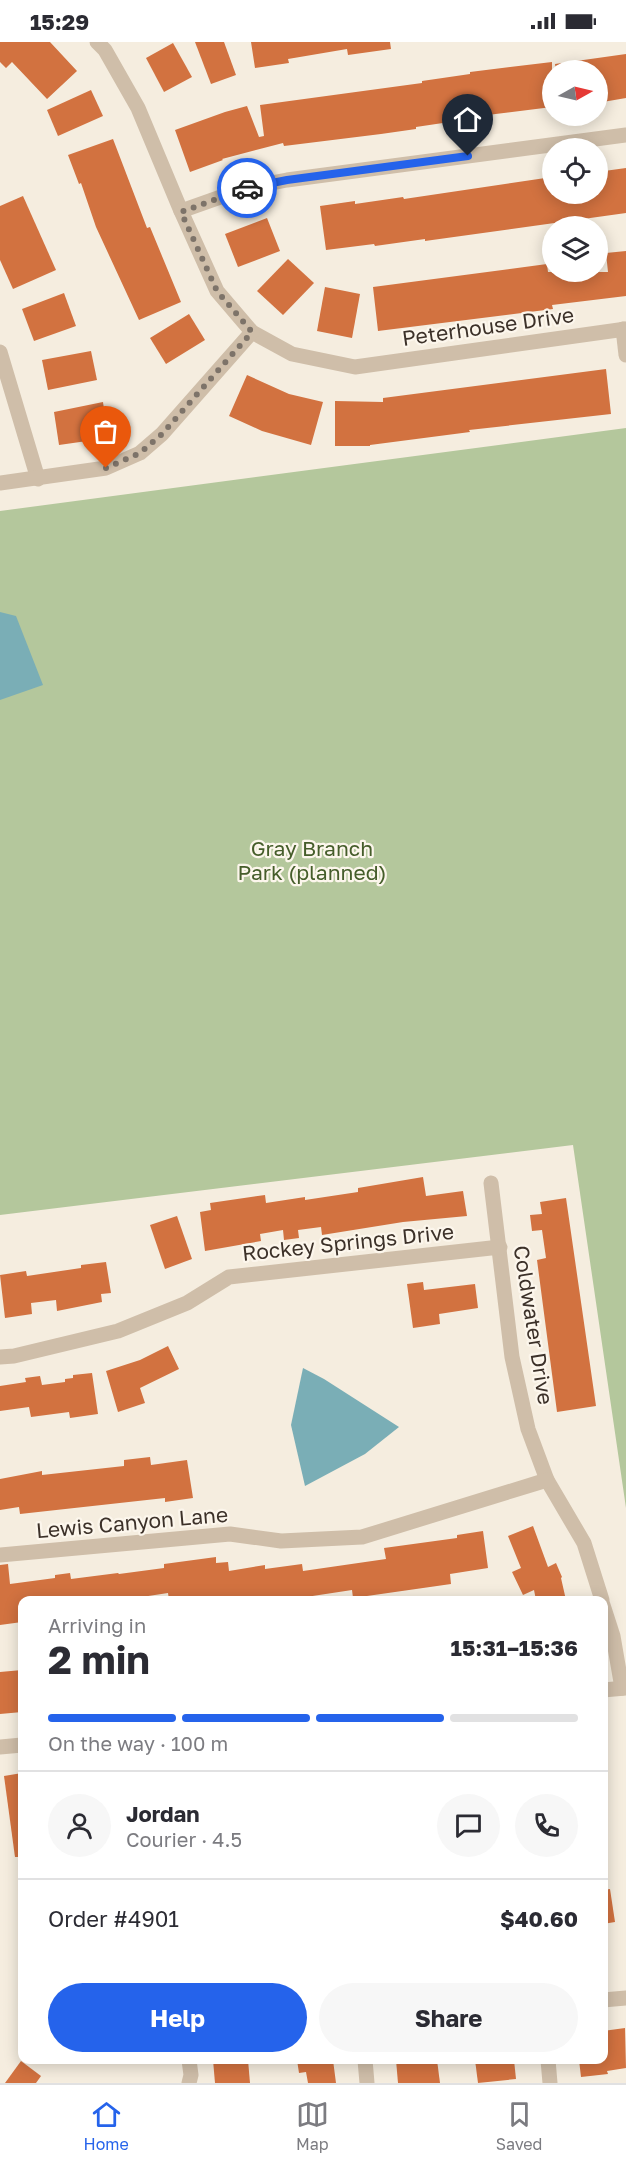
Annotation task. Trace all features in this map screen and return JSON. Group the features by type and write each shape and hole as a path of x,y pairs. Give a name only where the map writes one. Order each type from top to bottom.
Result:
{"street":[{"path":"0,483 106,468 140,453 162,434 252,332 217,291 138,108 106,45"},
{"path":"181,212 246,188 287,180 626,135"},
{"path":"624,329 626,356"},
{"name":"Peterhouse Drive","path":"252,332 292,354 356,367 624,329"},
{"path":"0,352 38,479"},
{"name":"Coldwater Drive","path":"491,1183 512,1357 528,1429 547,1480 584,1543 601,1596"},
{"name":"Rockey Springs Drive","path":"0,1358 118,1331 187,1303 229,1277 500,1247"},
{"name":"Lewis Canyon Lane","path":"0,1555 230,1534 281,1541 362,1537 547,1480"},
{"path":"608,1620 624,1688 608,1690"},
{"path":"0,1747 18,1745"},
{"path":"608,2000 626,1998"},
{"path":"189,2064 189,2083"},
{"path":"365,2064 367,2083"},
{"path":"548,2064 550,2083"}],"green space":[{"name":"Gray Branch Park (planned)","path":"626,428 626,1508 573,1145 0,1215 0,511"}],"water":[{"path":"0,612 16,616 43,685 0,700"},
{"path":"303,1368 399,1427 365,1454 305,1486 291,1425"}],"building":[{"path":"0,42 50,42 77,71 47,99 12,62 6,68 0,62"},
{"path":"195,42 224,42 236,75 211,84"},
{"path":"251,42 390,42 391,49 348,55 347,49 288,59 289,63 255,68"},
{"path":"173,43 192,77 164,92 146,58"},
{"path":"626,54 626,98 608,101 608,60 583,60"},
{"path":"542,63 542,108 463,118 463,120 381,134 284,146 283,143 222,159 190,172 175,130 247,106 259,137 264,136 260,105 422,83 422,81 470,74 470,72"},
{"path":"91,90 103,116 58,136 47,110"},
{"path":"113,139 147,228 150,227 181,302 139,320 96,227 81,183 79,184 68,155"},
{"path":"626,168 626,213 604,216 542,216 542,225 425,241 425,239 326,250 320,206 403,197 404,199 542,178 542,204 608,204 608,170"},
{"path":"23,196 56,270 13,289 0,260 0,206"},
{"path":"267,218 280,251 238,267 225,234"},
{"path":"626,251 626,296 552,305 553,309 378,331 373,287 542,265 542,282 608,282 608,253"},
{"path":"288,259 314,283 283,315 257,291"},
{"path":"325,287 360,294 352,338 317,331"},
{"path":"64,293 76,326 34,341 22,309"},
{"path":"189,314 205,340 166,364 150,338"},
{"path":"91,351 97,380 48,390 42,360"},
{"path":"606,369 611,414 469,430 470,432 370,446 335,446 335,401 383,402 383,398"},
{"path":"247,375 289,394 323,402 311,445 262,431 229,416"},
{"path":"103,402 108,438 59,445 54,412"},
{"path":"423,1177 426,1196 463,1191 467,1216 403,1222 322,1235 321,1227 298,1230 299,1238 284,1240 283,1230 260,1234 261,1241 205,1251 200,1212 211,1210 210,1203 265,1195 266,1203 305,1197 305,1200 358,1192 358,1188"},
{"path":"566,1198 596,1406 557,1412 537,1260 546,1258 542,1230 532,1231 530,1215 542,1214 540,1202"},
{"path":"177,1216 192,1259 165,1269 150,1225"},
{"path":"106,1262 111,1293 101,1294 102,1302 57,1311 56,1300 31,1303 32,1314 5,1318 0,1275 26,1271 27,1276"},
{"path":"423,1282 424,1290 475,1284 478,1308 439,1314 440,1324 413,1328 407,1284"},
{"path":"168,1346 179,1369 140,1388 145,1403 118,1412 106,1371 140,1360"},
{"path":"92,1373 98,1414 70,1418 69,1412 31,1417 29,1407 0,1411 0,1386 26,1382 25,1378 40,1376 42,1385 65,1382 65,1379 73,1378 73,1375"},
{"path":"150,1457 151,1465 187,1460 193,1498 165,1502 165,1498 20,1514 19,1507 0,1510 0,1479 42,1471 42,1475 124,1466 124,1460"},
{"path":"533,1526 548,1567 556,1563 562,1577 565,1596 535,1596 534,1590 523,1595 512,1572 521,1568 508,1536"},
{"path":"483,1531 488,1568 450,1574 451,1584 367,1596 353,1596 352,1590 313,1596 168,1596 168,1593 148,1596 18,1596 18,1623 0,1625 0,1565 8,1564 10,1584 55,1578 55,1575 70,1573 71,1579 119,1574 164,1568 164,1564 216,1557 216,1563 228,1562 229,1571 265,1565 265,1569 302,1564 303,1571 386,1559 384,1548 457,1538 457,1535"},
{"path":"18,1670 18,1712 0,1714 0,1672"},
{"path":"18,1774 18,1857 15,1857 4,1776"},
{"path":"608,1889 610,1889 615,1922 608,1923"},
{"path":"625,2028 626,2068 607,2071 608,2074 581,2077 579,2064 608,2064 608,2030"},
{"path":"19,2064 25,2064 41,2076 36,2083 5,2083"},
{"path":"213,2064 248,2064 250,2083 215,2083"},
{"path":"298,2064 334,2064 336,2083 308,2083 306,2072 299,2073"},
{"path":"396,2064 438,2064 440,2083 398,2083"},
{"path":"476,2064 514,2064 516,2079 478,2083"}],"way so far":[{"path":"106,468 140,453 162,434 252,332 217,291 181,212 247,188"}],"route":[{"path":"247,188 287,180 468,156"}]}
